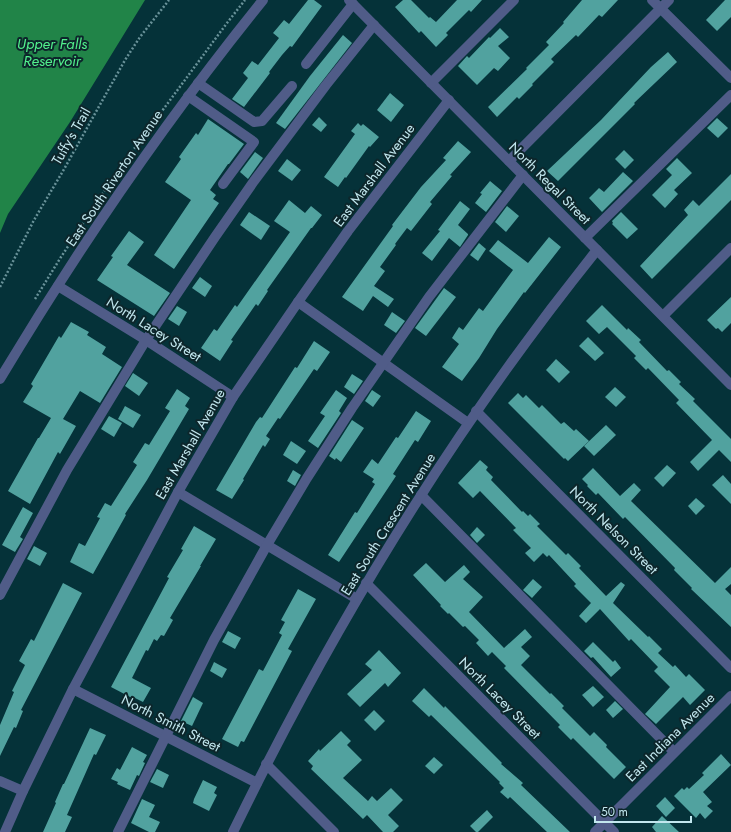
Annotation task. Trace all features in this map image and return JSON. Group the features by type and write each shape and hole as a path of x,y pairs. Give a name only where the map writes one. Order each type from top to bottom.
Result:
{"street":[{"name":"East South Riverton Avenue","path":"0,379 58,286 164,128 262,0"},
{"path":"431,83 514,0"},
{"path":"652,0 731,78"},
{"path":"509,161 669,0"},
{"path":"306,64 351,2"},
{"name":"North Regal Street","path":"351,2 731,385"},
{"path":"0,594 67,470 146,340 254,181 326,85 374,25"},
{"path":"198,83 254,122 262,121 292,86"},
{"path":"585,238 731,95"},
{"path":"188,96 254,142 223,184"},
{"name":"East Marshall Avenue","path":"5,832 23,791 73,689 178,492 233,397 298,302 376,194 449,100"},
{"path":"118,832 214,640 267,545 307,478 352,408 450,269 523,175"},
{"path":"662,316 731,248"},
{"name":"East South Crescent Avenue","path":"233,832 266,764 357,599 421,495 476,411 561,295 597,250"},
{"name":"North Lacey Street","path":"58,286 146,340 233,397"},
{"path":"298,302 468,423"},
{"name":"North Nelson Street","path":"476,411 731,668"},
{"path":"178,492 357,599"},
{"path":"421,495 674,752"},
{"name":"North Lacey Street","path":"366,583 614,832"},
{"name":"North Smith Street","path":"73,689 257,783"},
{"name":"East Indiana Avenue","path":"595,832 731,696"},
{"path":"266,764 334,832"},
{"path":"0,781 23,791"}],"path":[{"name":"Tuffy's Trail","path":"0,287 34,220 125,60 140,37 169,0"}],"water":[{"name":"Upper Falls Reservoir","path":"0,0 145,0 70,122 8,214 0,233"}],"building":[{"path":"308,0 314,0 322,6 292,47 290,46 282,55 244,107 232,99 248,78 243,73 252,61 258,65 279,38 273,33 284,20 289,24"},
{"path":"403,0 411,0 429,18 430,17 436,22 457,0 482,0 471,12 469,10 446,33 448,35 436,47 421,31 419,33 395,7"},
{"path":"582,0 618,0 602,17 599,15 578,37 576,35 551,59 554,62 532,84 533,85 519,99 517,97 497,117 488,107 549,45 546,42 564,23 563,22"},
{"path":"725,0 731,0 731,17 717,31 706,20"},
{"path":"500,28 509,37 498,46 510,58 498,71 494,68 477,85 458,66 467,56 469,58"},
{"path":"343,35 352,43 285,129 276,123 310,76"},
{"path":"668,52 677,62 634,103 635,104 558,181 547,171 601,120 651,67"},
{"path":"390,93 404,105 391,122 377,110"},
{"path":"319,117 327,125 321,132 312,125"},
{"path":"717,118 728,128 718,138 707,128"},
{"path":"208,119 244,144 210,190 216,195 213,199 219,203 174,269 154,255 191,200 165,182 181,159 179,157 196,133 198,135"},
{"path":"358,123 361,126 363,124 379,137 370,147 369,146 338,187 324,177 355,134 351,131"},
{"path":"458,141 471,152 450,175 452,176 430,202 432,204 411,231 407,228 380,267 385,271 374,286 394,299 388,307 373,296 363,311 342,297 393,226 392,225 421,187 446,160 443,158"},
{"path":"624,150 634,160 625,169 615,159"},
{"path":"255,152 263,158 248,179 240,172"},
{"path":"677,158 692,173 674,190 678,194 665,208 652,195 672,175 666,169"},
{"path":"287,159 301,170 292,181 278,171"},
{"path":"623,172 633,181 602,212 589,198 599,188 604,192"},
{"path":"731,174 731,200 652,279 640,266 688,215 684,210 693,200 699,206"},
{"path":"490,181 502,191 486,212 475,203 482,194 480,193"},
{"path":"289,200 305,213 311,206 322,215 267,290 268,291 258,306 256,304 231,340 233,341 220,361 201,348 214,329 217,331 235,305 237,307 290,232 274,221"},
{"path":"460,201 470,209 458,225 468,235 460,247 449,238 432,261 422,253 440,231 438,230"},
{"path":"507,206 519,216 506,232 495,222"},
{"path":"249,212 270,226 261,240 240,225"},
{"path":"621,212 638,229 627,239 612,224 612,221"},
{"path":"129,231 144,242 127,265 170,293 154,316 97,280 113,257 111,256"},
{"path":"549,237 561,247 525,293 524,292 462,381 442,367 459,344 452,338 459,327 463,330 479,308 483,311 513,270 489,251 498,240 528,263"},
{"path":"479,243 486,249 478,261 470,255"},
{"path":"200,277 212,286 205,297 192,288"},
{"path":"444,288 456,297 426,336 415,328"},
{"path":"731,297 731,323 722,332 718,328 716,329 707,320"},
{"path":"602,305 627,330 628,328 641,340 639,342 667,371 669,370 681,382 679,384 695,399 693,401 731,439 731,462 719,450 698,471 690,462 712,440 676,403 679,400 648,368 646,370 634,358 636,356 607,327 599,334 586,321"},
{"path":"177,306 187,312 179,326 168,319"},
{"path":"392,312 405,321 396,333 384,325"},
{"path":"71,322 89,332 87,335 106,347 102,354 122,367 100,403 80,391 63,419 76,426 60,454 58,452 30,504 8,491 51,418 23,402 33,386 31,384 59,336 61,338"},
{"path":"588,337 604,353 595,361 579,346"},
{"path":"314,341 330,352 317,371 314,369 280,419 278,418 266,436 270,439 265,447 263,445 232,499 216,490 256,422 260,417 262,418"},
{"path":"556,359 570,372 559,383 546,370"},
{"path":"133,373 148,383 139,396 125,386"},
{"path":"352,374 363,381 354,394 344,387"},
{"path":"615,387 626,397 616,407 605,397"},
{"path":"177,389 190,398 185,406 189,409 125,514 126,515 93,574 70,562 79,543 85,546 100,518 97,517 105,503 111,506 137,465 133,462 145,443 149,445 170,411 165,408"},
{"path":"336,390 347,398 339,411 341,413 318,448 308,441 325,416 320,413"},
{"path":"372,390 381,396 373,407 365,401"},
{"path":"518,393 523,398 526,395 539,408 542,405 561,424 564,422 574,431 576,429 589,441 568,461 565,458 564,459 508,403"},
{"path":"125,406 141,415 133,428 118,419"},
{"path":"416,411 431,421 418,442 415,440 393,474 396,476 339,562 328,555 355,512 357,513 375,484 372,482 374,479 363,472 372,459 378,464"},
{"path":"109,416 122,423 114,437 101,429"},
{"path":"352,420 364,428 341,462 336,458 335,460 329,456"},
{"path":"606,425 616,435 594,456 584,446"},
{"path":"291,441 306,451 297,464 283,455"},
{"path":"480,460 488,467 486,470 493,477 491,480 522,512 523,511 528,516 530,514 540,524 537,526 566,555 568,553 581,566 579,568 606,596 621,582 625,585 613,603 662,649 658,653 673,667 675,665 686,677 689,674 705,690 690,705 683,697 656,724 645,714 670,687 654,671 658,667 631,639 629,641 600,609 586,623 579,616 591,603 574,586 576,584 549,555 547,557 543,553 534,562 525,553 531,548 513,530 516,528 480,491 473,498 458,483"},
{"path":"667,465 676,473 663,487 654,478"},
{"path":"593,468 620,496 634,483 641,490 631,501 715,583 731,567 731,584 725,589 731,595 731,627 691,589 692,588 674,570 675,568 625,517 623,519 598,493 596,495 587,486 588,485 582,479"},
{"path":"293,470 301,475 295,486 287,481"},
{"path":"723,475 731,484 731,504 712,485"},
{"path":"696,498 705,506 696,515 688,506"},
{"path":"23,507 33,513 20,537 23,539 15,552 2,545"},
{"path":"194,526 216,539 170,618 173,620 164,636 161,635 157,641 154,639 148,651 146,650 132,678 151,688 143,702 111,687 169,578 167,577 183,550 181,549"},
{"path":"477,527 485,535 477,543 470,535"},
{"path":"34,546 47,553 40,566 27,559"},
{"path":"426,563 445,582 464,565 470,572 463,579 483,597 469,612 504,648 525,629 532,637 521,647 530,656 521,665 564,706 562,708 590,736 594,732 607,745 606,747 626,767 614,779 573,738 571,740 558,727 560,725 504,668 506,666 492,652 488,656 476,643 479,640 465,626 463,627 449,613 448,614 413,575"},
{"path":"533,579 542,587 532,598 523,590"},
{"path":"63,583 82,593 21,710 23,711 16,728 14,727 0,756 0,725 14,692 12,691 25,665 19,661 31,639 34,641"},
{"path":"298,589 316,599 288,649 292,651 244,742 241,741 238,747 222,739 259,669 263,671 282,635 279,633 285,622 281,620"},
{"path":"228,631 241,638 235,649 222,642"},
{"path":"593,642 613,662 615,660 621,668 611,677 593,657 591,658 584,651"},
{"path":"379,650 401,673 388,687 385,683 360,707 347,694 372,670 365,664"},
{"path":"214,662 227,669 222,678 210,671"},
{"path":"593,686 604,697 593,707 582,695"},
{"path":"424,688 444,708 445,706 502,763 501,764 523,783 521,785 570,832 547,832 510,797 508,799 500,792 504,788 499,783 500,782 431,715 429,717 412,701"},
{"path":"193,697 203,703 192,726 181,721"},
{"path":"615,701 623,709 613,718 606,710"},
{"path":"374,710 385,721 375,731 364,720"},
{"path":"90,728 106,735 96,755 94,754 67,815 72,817 65,832 43,832 63,784"},
{"path":"341,731 351,741 347,745 362,760 343,778 368,801 372,796 377,801 391,788 403,800 388,815 399,826 393,832 383,832 367,815 363,819 311,769 313,766 308,761 319,749 320,751"},
{"path":"132,747 147,755 143,762 145,763 139,776 137,775 130,790 117,784 118,782 111,779 117,768 120,770"},
{"path":"721,754 731,765 703,792 712,802 707,806 713,811 705,819 700,813 696,818 674,796 682,788 684,790 687,787 689,789 704,775 702,773"},
{"path":"434,757 443,765 434,774 425,766"},
{"path":"157,769 169,775 163,788 150,782"},
{"path":"203,780 217,787 214,793 217,795 209,811 193,803"},
{"path":"665,797 675,808 666,817 656,806"},
{"path":"142,799 155,805 149,817 160,822 155,832 149,832 131,823"},
{"path":"487,810 493,817 478,832 476,832 470,826"},
{"path":"662,816 679,832 656,832 652,827"}]}
